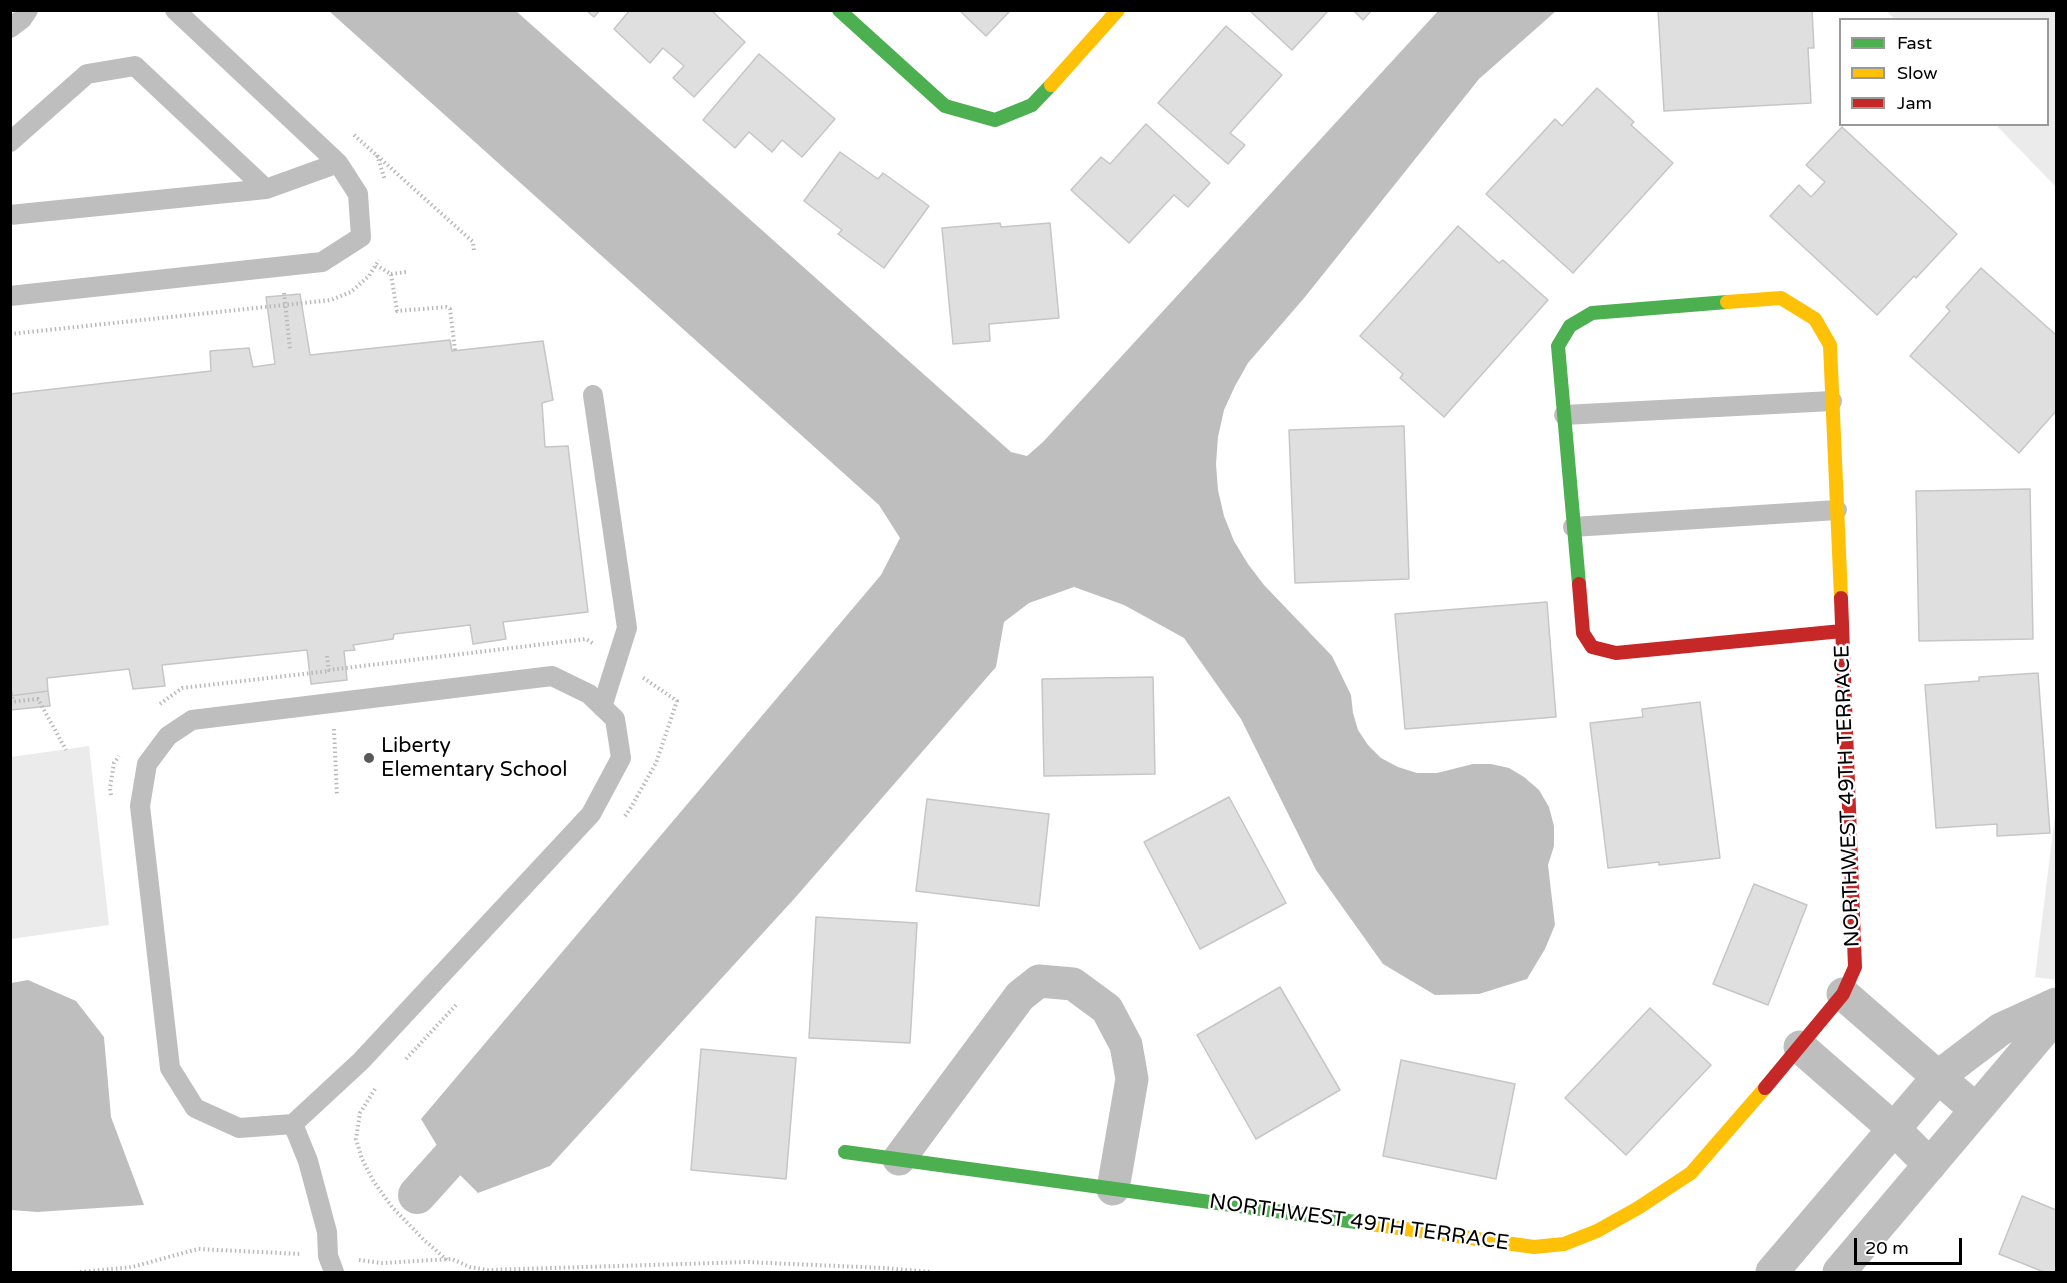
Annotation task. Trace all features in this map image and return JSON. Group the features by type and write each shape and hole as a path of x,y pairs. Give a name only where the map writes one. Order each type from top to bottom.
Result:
{"street":[{"path":"839,10 945,106 995,120 1032,105 1118,10"},
{"name":"NORTHWEST 49TH TERRACE","path":"845,1152 1534,1247 1564,1244 1597,1231 1691,1173 1800,1047 1843,994 1855,967 1855,932 1830,345 1815,319 1781,298 1592,314 1570,326 1558,346 1583,633 1592,647 1616,653 1842,631"},
{"path":"899,1159 1020,996 1039,981 1073,984 1107,1008 1126,1045 1132,1078 1113,1189"},
{"path":"1843,994 1976,1110"},
{"path":"1772,1272 1939,1076 2001,1029 2056,1004"},
{"path":"1839,1272 2042,1032 2056,1020"},
{"path":"1800,1047 1894,1129 1930,1164"}],"lane":[{"path":"10,28 22,20 28,10"},
{"path":"10,296 322,262 361,237 358,194 338,163 175,10"},
{"path":"10,142 87,74 135,66 266,189"},
{"path":"10,215 266,189 338,163"},
{"path":"593,395 627,628 602,707"},
{"path":"1564,415 1832,401"},
{"path":"1573,527 1837,510"},
{"path":"552,676 589,694 602,707 615,719 621,758 591,814 361,1061 293,1124 239,1128 195,1108 170,1068 140,806 147,764 168,736 192,720 552,676"},
{"path":"293,1124 308,1161 327,1232 331,1264"}],"path":[{"path":"376,265 391,274 406,272"},
{"path":"391,274 397,311 447,307 450,309 455,350"},
{"path":"286,305 290,349"},
{"path":"327,657 337,796"},
{"path":"157,706 182,688 329,670"},
{"path":"11,693 11,702 38,699 66,750"},
{"path":"111,800 110,788 114,763 124,749"},
{"path":"80,1272 132,1267 198,1249 331,1264 452,1259 470,1267 488,1270 747,1262 932,1272"}],"shaded area":[{"path":"329,11 516,11 1011,452 1027,456 1043,442 1438,11 1556,11 1479,79 1305,297 1248,363 1224,410 1218,437 1216,464 1218,490 1224,516 1234,541 1264,585 1332,656 1351,695 1358,730 1368,745 1381,758 1417,773 1437,773 1473,764 1491,764 1509,768 1539,790 1549,807 1554,826 1554,846 1548,865 1555,925 1545,949 1527,979 1479,994 1435,995 1383,964 1316,870 1241,719 1184,638 1124,605 1074,587 1029,603 1004,622 996,667 794,899 550,1166 478,1193 447,1162 421,1119 881,575 900,538 879,505"},
{"path":"1886,11 2056,11 2056,187 1997,126 2049,126 2049,18 1894,18"},
{"path":"89,746 109,925 11,939 11,757"},
{"path":"2056,807 2056,980 2035,977"},
{"path":"28,980 76,1001 104,1037 111,1117 144,1205 37,1212 11,1210 11,983"}],"building":[{"path":"586,10 600,10 594,17"},
{"path":"630,10 711,10 745,42 694,97 673,78 684,66 663,48 650,63 614,29"},
{"path":"959,10 1011,10 986,36"},
{"path":"1249,10 1329,10 1292,50"},
{"path":"1353,10 1372,10 1363,20"},
{"path":"1658,10 1812,10 1814,48 1808,48 1811,103 1664,111"},
{"path":"1226,26 1282,75 1230,133 1245,145 1228,164 1158,103"},
{"path":"759,54 835,119 802,157 782,140 772,152 749,132 735,148 703,120"},
{"path":"1597,88 1634,122 1631,125 1673,163 1573,273 1486,194 1555,119 1562,126"},
{"path":"1146,124 1210,183 1188,207 1174,195 1129,243 1071,190 1101,157 1110,164"},
{"path":"1842,127 1957,234 1877,315 1770,216 1799,185 1811,197 1825,182 1806,165"},
{"path":"840,152 878,179 883,173 929,206 884,268 838,234 842,230 804,201"},
{"path":"1000,223 1001,227 1050,223 1059,318 989,324 990,341 953,344 942,228"},
{"path":"1458,226 1499,263 1503,260 1548,300 1444,417 1400,378 1403,374 1360,336"},
{"path":"1981,268 2056,335 2056,411 2019,453 1910,356 1950,311 1946,307"},
{"path":"300,294 310,355 450,340 452,351 543,341 553,400 542,403 545,447 568,446 588,612 503,622 506,639 473,644 470,625 394,634 393,639 353,645 355,650 344,651 347,680 311,684 307,650 162,665 165,686 133,689 129,669 47,678 48,691 10,696 10,394 211,371 210,351 249,348 253,367 275,364 266,297"},
{"path":"1404,426 1409,579 1295,583 1289,430"},
{"path":"2030,489 2033,639 1919,641 1916,491"},
{"path":"1547,602 1556,717 1405,729 1395,614"},
{"path":"2038,673 2050,833 1997,836 1997,824 1936,828 1925,685 1979,681 1979,677"},
{"path":"1153,677 1155,774 1044,776 1042,679"},
{"path":"48,691 50,706 10,710 10,696"},
{"path":"1700,702 1720,858 1608,868 1590,723 1643,717 1642,709"},
{"path":"1229,797 1286,903 1200,949 1144,842"},
{"path":"927,799 1049,814 1039,906 916,891"},
{"path":"1754,884 1807,905 1768,1005 1713,984"},
{"path":"816,917 917,923 910,1043 809,1038"},
{"path":"1280,987 1340,1090 1256,1139 1197,1035"},
{"path":"1650,1008 1711,1065 1626,1155 1565,1098"},
{"path":"701,1049 796,1058 786,1179 691,1170"},
{"path":"1401,1060 1515,1084 1496,1179 1383,1156"},
{"path":"2022,1196 2056,1210 2056,1272 2044,1272 1999,1254"}],"waterway":[{"path":"417,1195 480,1125"}],"traffic: fast":[{"path":"839,10 945,106 995,120 1032,105 1051,85"},
{"path":"1579,584 1558,346 1570,326 1592,313 1727,302"},
{"path":"845,1152 1363,1223"}],"traffic: slow":[{"path":"1051,85 1118,10"},
{"path":"1727,302 1781,298 1815,319 1830,345 1841,598"},
{"path":"1363,1223 1534,1247 1564,1244 1597,1231 1638,1208 1691,1173 1765,1088"}],"traffic: jam":[{"path":"1579,584 1583,633 1592,647 1616,653 1842,631"},
{"path":"1765,1088 1843,994 1855,967 1841,598"}],"place":[{"name":"Liberty Elementary School","path":"369,758"}]}
